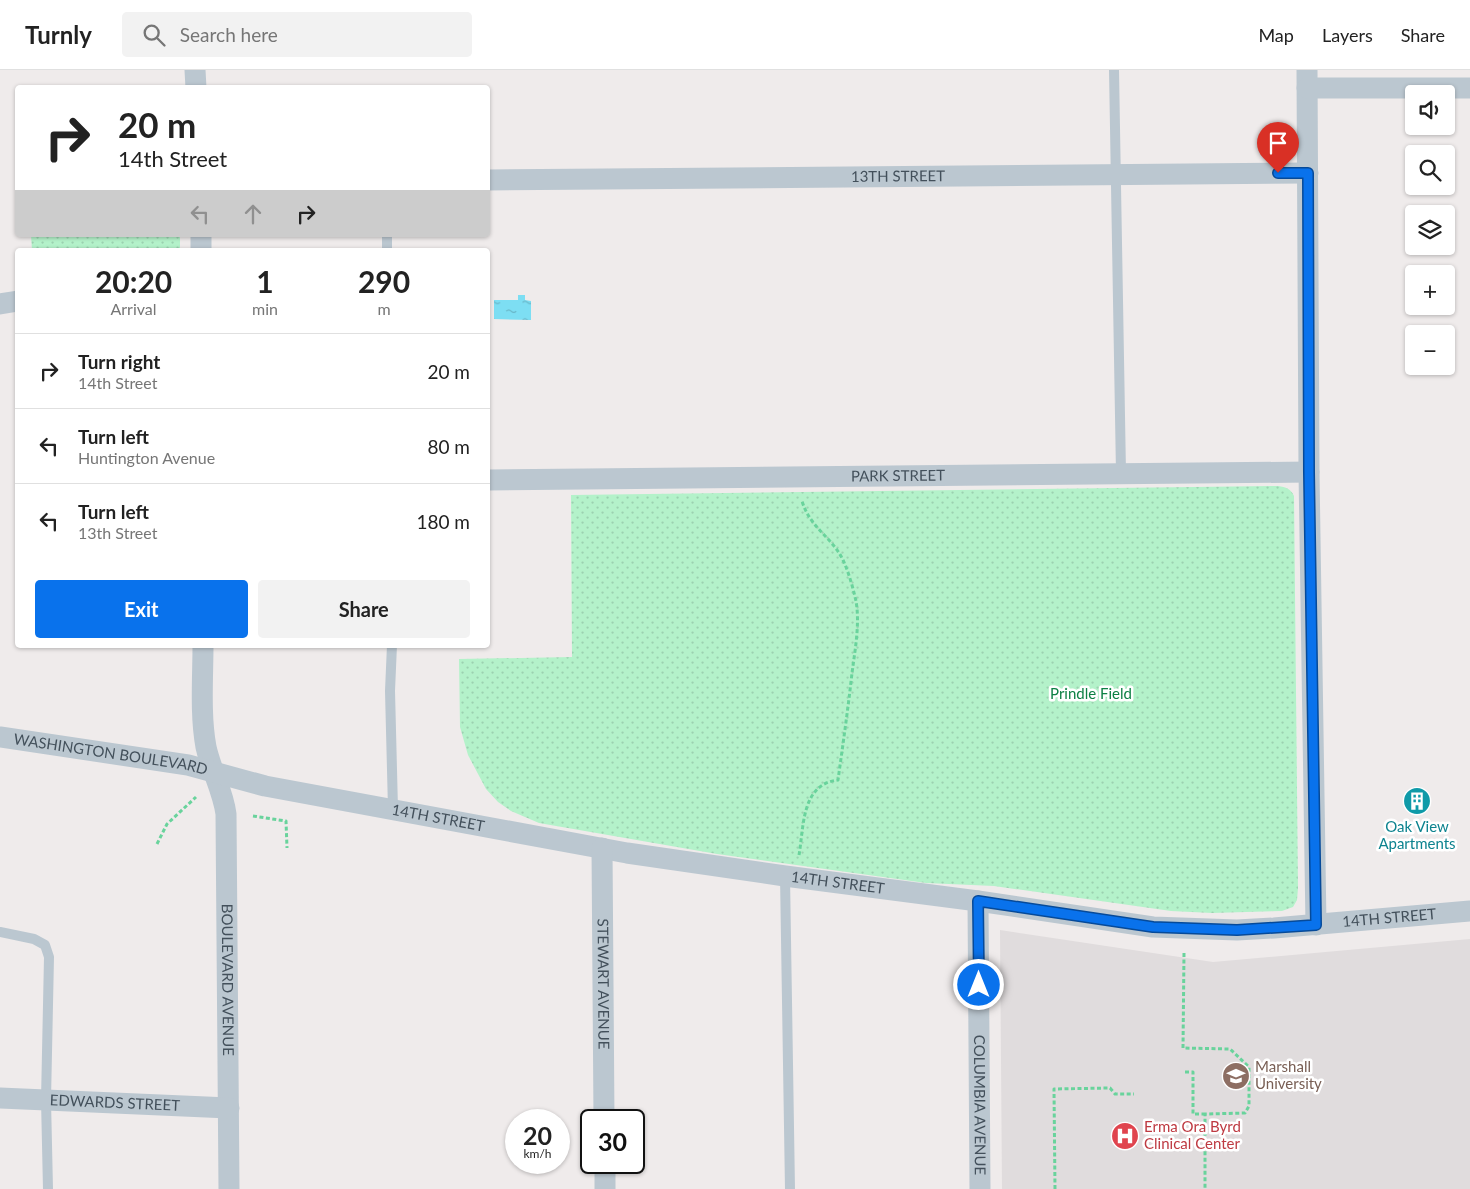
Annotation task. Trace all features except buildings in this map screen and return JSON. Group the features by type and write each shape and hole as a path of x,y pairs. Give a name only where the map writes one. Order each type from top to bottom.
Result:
{"street":[{"path":"195,70 196,85"},
{"path":"1316,925 1309,472 1307,79 1470,88"},
{"name":"13TH STREET","path":"490,180 1308,173"},
{"path":"0,304 15,302"},
{"name":"PARK STREET","path":"490,480 1309,472"},
{"name":"WASHINGTON BOULEVARD","path":"0,737 169,762 213,772 206,745 203,648"},
{"name":"14TH STREET","path":"213,772 265,786 602,848 785,876 978,901 1153,927 1237,930 1470,911"},
{"name":"BOULEVARD AVENUE","path":"213,772 223,795 226,814 229,1189"},
{"name":"STEWART AVENUE","path":"602,848 604,1109"},
{"name":"COLUMBIA AVENUE","path":"978,901 980,1189"},
{"name":"EDWARDS STREET","path":"0,1098 229,1108"},
{"path":"605,1174 605,1189"}],"lane":[{"path":"1114,70 1121,473"},
{"path":"392,648 390,691 393,809"},
{"path":"785,876 790,1189"},
{"path":"0,932 34,939 45,945 49,957 46,1100 48,1189"}],"path":[{"path":"800,496 805,512 813,524 835,547 843,560 856,602 857,622 838,780 821,784 810,798 804,813 800,852"},
{"path":"157,844 167,824 197,796"},
{"path":"253,816 286,821 287,848"},
{"path":"1184,952 1183,1048 1230,1049 1248,1066 1249,1106 1245,1112 1193,1114 1193,1072 1184,1072"},
{"path":"1055,1189 1054,1089 1110,1088 1115,1094 1134,1094"},
{"path":"1205,1114 1205,1189"}],"shaded area":[{"name":"Marshall University","path":"1000,930 1213,962 1470,939 1470,1189 1002,1189"}],"green space":[{"path":"31,237 180,237 180,248 32,248"},
{"name":"Prindle Field","path":"1278,486 1288,489 1294,496 1298,888 1297,900 1293,907 1282,911 1212,913 1171,911 994,886 926,883 717,854 539,823 511,811 498,802 486,789 468,755 460,727 459,659 572,657 571,495"}],"water":[{"path":"518,295 525,295 525,300 531,301 531,320 494,319 494,300 518,300"}],"place":[{"name":"Oak View Apartments","path":"1417,801"},
{"name":"Marshall University","path":"1236,1076"},
{"name":"Erma Ora Byrd Clinical Center","path":"1125,1136"}],"route":[{"path":"979,985 978,901 1153,927 1237,930 1316,925 1309,472 1308,173 1278,173"}]}
